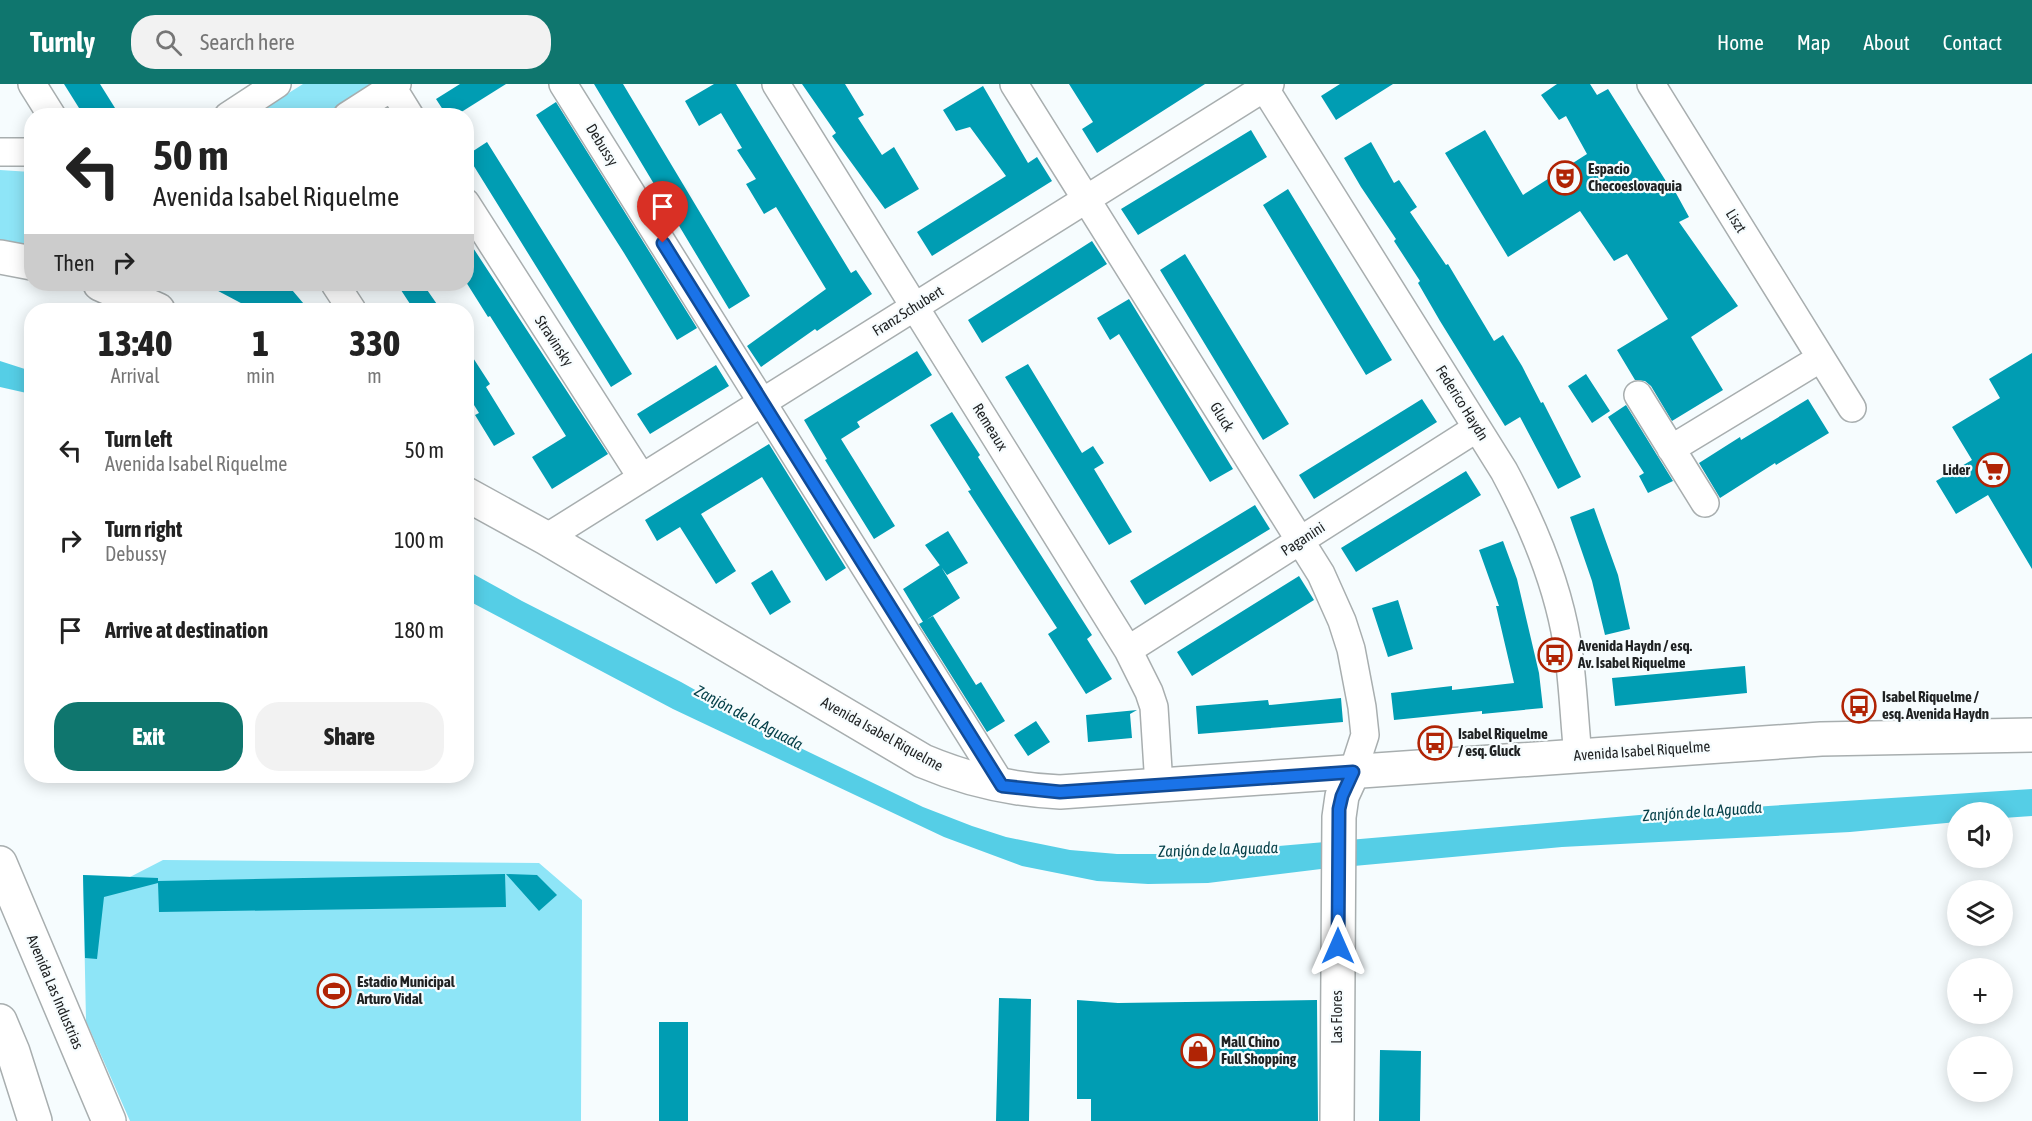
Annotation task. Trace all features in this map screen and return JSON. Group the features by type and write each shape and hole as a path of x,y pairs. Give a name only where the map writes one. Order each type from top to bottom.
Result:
{"main road":[{"path":"0,257 24,262"},
{"path":"116,291 142,303"},
{"name":"Avenida Isabel Riquelme","path":"474,498 546,538 923,761 975,780 1002,786 1060,792 1821,739 2032,735"},
{"name":"Las Flores","path":"1336,1121 1339,818 1342,796 1353,772"},
{"name":"Avenida Las Industrias","path":"0,863 109,1121"},
{"path":"0,1021 16,1061 35,1121"}],"street":[{"path":"32,84 47,108"},
{"path":"240,108 276,84"},
{"name":"Debussy","path":"563,84 1002,786"},
{"name":"Remeaux","path":"776,84 1128,650 1147,686 1154,707 1159,786"},
{"name":"Gluck","path":"1014,84 1300,540 1332,597 1351,649 1362,706 1365,735 1353,772"},
{"name":"Liszt","path":"1651,84 1852,408"},
{"name":"Franz Schubert","path":"546,538 1086,200 1265,85"},
{"name":"Federico Haydn","path":"1265,85 1521,503 1549,571 1567,641 1578,756"},
{"path":"360,108 395,86 406,108"},
{"path":"0,152 24,152"},
{"name":"Stravinsky","path":"474,216 642,478"},
{"path":"1671,449 1821,358"},
{"path":"1638,395 1705,503"},
{"name":"Paganini","path":"1128,650 1477,428"}],"shaded area":[{"path":"303,84 381,84 342,108 265,108"},
{"path":"0,170 24,172 24,248 0,243"},
{"name":"Estadio Municipal Arturo Vidal","path":"163,860 539,863 582,900 581,1121 130,1121 86,1021 83,875 130,877"}],"water":[{"path":"0,361 24,369 24,392 0,387"},
{"name":"Zanjón de la Aguada","path":"474,574 681,682 788,742 923,807 1006,837 1070,850 1117,854 1187,854 1674,812 2032,789 2032,816 2013,817 2013,802 1947,802 1947,823 1850,832 1562,847 1321,869 1208,883 1148,884 1097,881 1022,866 944,837 673,709 474,604"}],"building":[{"path":"64,84 100,84 115,108 79,108"},
{"path":"460,84 506,84 468,108 442,108 436,99"},
{"path":"594,84 623,84 750,296 729,309"},
{"path":"714,84 736,84 851,273 856,270 872,294 817,331 815,329 761,367 747,346 826,289 776,207 764,214 746,184 756,179 737,150 742,148 721,113 699,126 685,101"},
{"path":"802,84 845,84 864,115 858,118 882,155 894,147 919,189 885,209 832,136 836,133"},
{"path":"1069,84 1205,84 1097,153 1082,129 1093,122"},
{"path":"1340,84 1393,84 1336,120 1321,96"},
{"path":"1557,84 1590,84 1597,95 1608,89 1669,186 1671,184 1689,217 1679,222 1738,306 1691,337 1723,390 1672,421 1651,386 1645,381 1635,380 1617,350 1668,319 1627,254 1614,261 1580,211 1508,257 1445,153 1485,130 1523,195 1587,154 1566,116 1559,120 1541,95"},
{"path":"983,86 1028,163 1037,157 1052,181 932,256 917,232 1006,176 970,127 956,131 943,110"},
{"path":"556,102 697,328 677,340 536,115"},
{"path":"1251,130 1267,157 1138,235 1121,209"},
{"path":"487,142 632,374 611,387 474,166 474,150"},
{"path":"1371,142 1394,183 1399,180 1417,207 1410,212 1446,265 1448,264 1494,341 1503,335 1541,403 1543,402 1581,477 1558,489 1520,417 1505,426 1440,321 1418,283 1420,281 1394,241 1396,239 1344,158"},
{"path":"1288,189 1392,360 1366,375 1263,205"},
{"path":"1092,241 1107,264 982,343 968,320"},
{"path":"474,249 608,454 552,489 532,457 566,436 490,316 488,317 472,291 474,291"},
{"path":"1185,254 1289,424 1263,440 1160,270"},
{"path":"218,291 293,291 303,303 241,303"},
{"path":"402,291 428,291 436,303 409,303"},
{"path":"1129,299 1233,469 1210,482 1119,334 1110,340 1097,318"},
{"path":"917,351 932,375 857,422 860,427 841,439 895,526 874,539 825,460 827,459 804,420"},
{"name":"Lider","path":"2032,353 2032,569 1988,495 1956,514 1936,481 1972,460 1952,427 2000,398 1989,379"},
{"path":"474,359 490,384 486,387 515,434 494,446 475,415 479,413 474,405"},
{"path":"1028,364 1082,453 1093,446 1104,463 1094,469 1132,532 1109,545 1005,377"},
{"path":"716,365 729,386 650,434 637,414"},
{"path":"1586,374 1610,411 1592,423 1568,386"},
{"path":"1422,399 1437,422 1314,499 1299,475"},
{"path":"1808,399 1829,433 1776,465 1775,463 1720,498 1699,463"},
{"path":"1626,405 1673,481 1648,493 1639,476 1644,473 1608,417"},
{"path":"952,412 980,455 978,457 1092,635 1087,639 1112,679 1086,694 1048,634 1057,628 968,491 971,490 930,425"},
{"path":"769,444 846,568 826,581 762,477 701,514 736,571 716,584 680,527 657,541 645,520"},
{"path":"1466,471 1481,495 1356,572 1341,548"},
{"path":"1255,505 1270,529 1145,605 1130,581"},
{"path":"1594,508 1618,575 1630,629 1605,635 1592,581 1570,517"},
{"path":"948,531 968,563 947,575 925,545"},
{"path":"1503,541 1517,579 1539,673 1543,708 1482,714 1482,711 1394,720 1391,693 1452,686 1452,690 1514,683 1496,606 1499,606 1479,550"},
{"path":"940,565 960,598 923,622 903,589"},
{"path":"772,570 791,602 770,615 751,583"},
{"path":"1299,576 1314,600 1192,676 1177,652"},
{"path":"1398,600 1413,649 1388,657 1372,608"},
{"path":"933,616 976,685 981,682 1005,721 987,732 919,624"},
{"path":"1745,666 1747,693 1615,706 1612,678"},
{"path":"1341,698 1343,722 1198,734 1196,706 1268,700 1269,705"},
{"path":"1137,710 1130,714 1132,738 1088,742 1086,715"},
{"path":"1036,721 1050,742 1028,756 1014,735"},
{"path":"505,874 506,907 159,912 158,883 104,897 97,959 85,958 83,875 158,878 158,881"},
{"path":"506,874 537,875 557,895 539,911"},
{"path":"999,998 1031,999 1029,1121 996,1121"},
{"name":"Mall Chino Full Shopping","path":"1077,1000 1118,1003 1317,1000 1318,1121 1091,1121 1091,1099 1077,1099"},
{"path":"659,1022 688,1022 688,1121 659,1121"},
{"path":"1380,1050 1421,1051 1420,1121 1379,1121"}],"place":[{"name":"Espacio Checoeslovaquia","path":"1565,178"},
{"name":"Lider","path":"1993,470"},
{"name":"Avenida Haydn / esq. Av. Isabel Riquelme","path":"1555,655"},
{"name":"Isabel Riquelme / esq. Avenida Haydn","path":"1859,706"},
{"name":"Isabel Riquelme / esq. Gluck","path":"1435,743"},
{"name":"Estadio Municipal Arturo Vidal","path":"334,991"},
{"name":"Mall Chino Full Shopping","path":"1198,1051"}],"route":[{"path":"663,243 1002,786 1031,791 1060,792 1353,772 1339,809 1338,946"}]}
